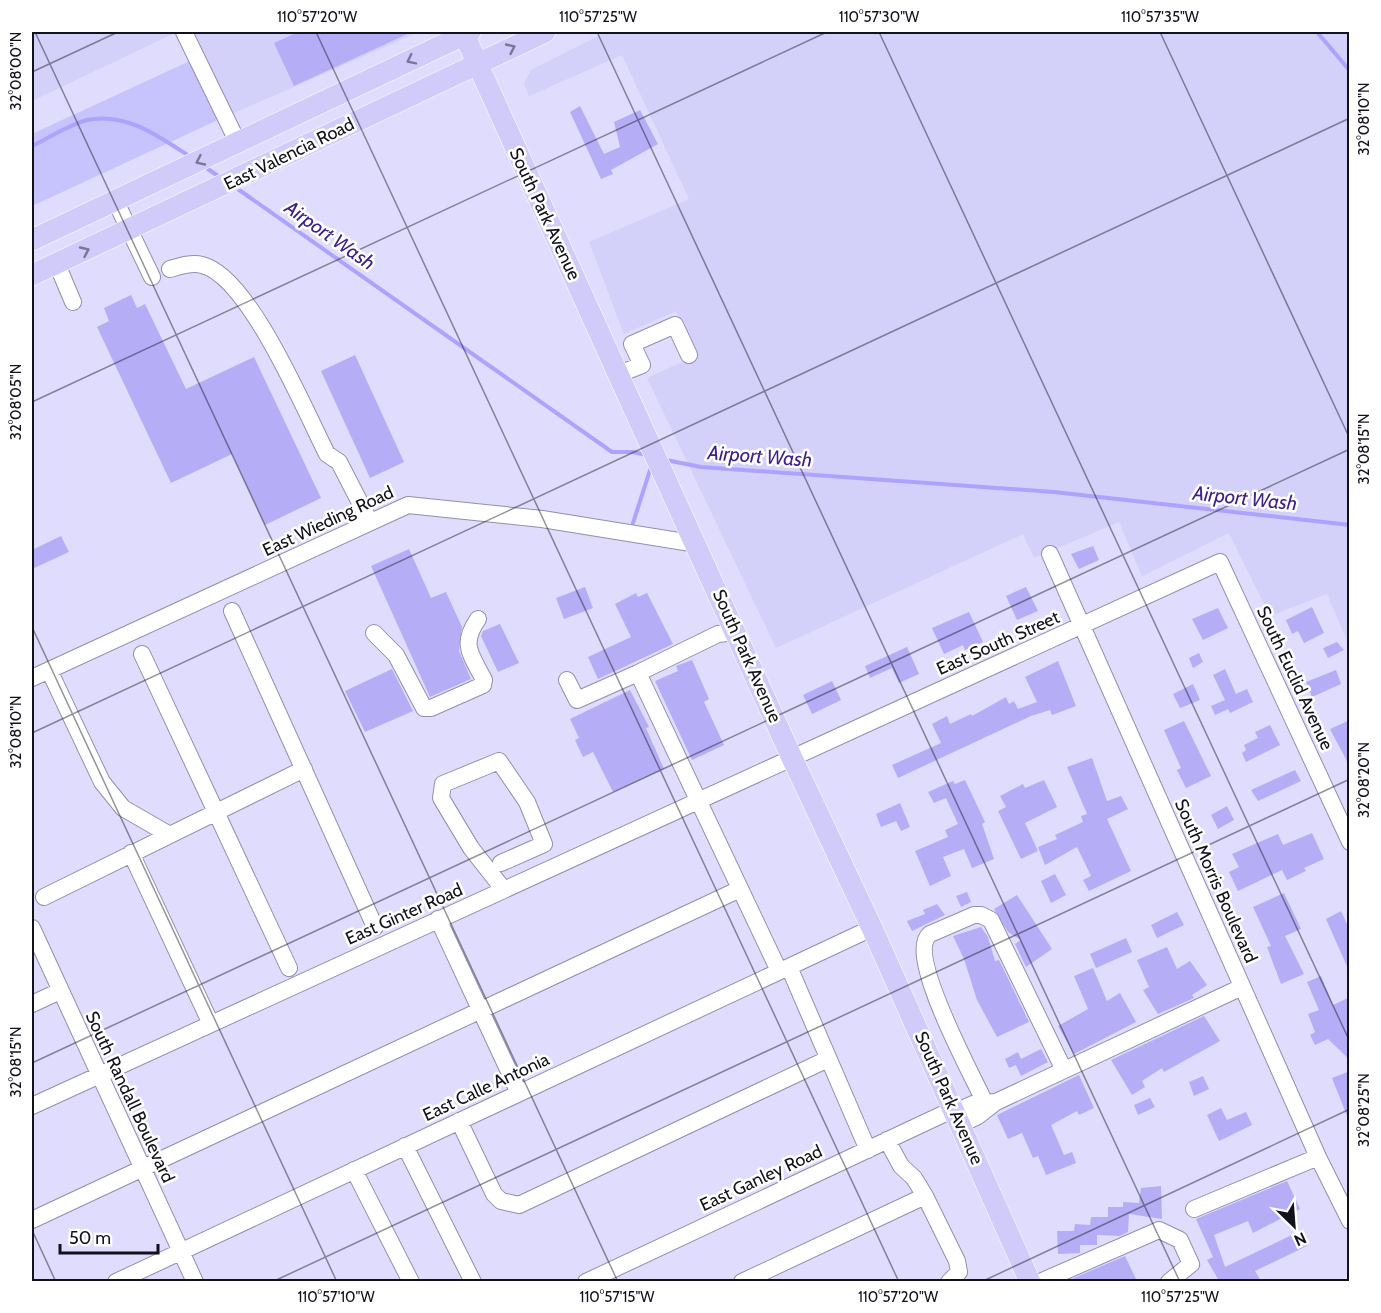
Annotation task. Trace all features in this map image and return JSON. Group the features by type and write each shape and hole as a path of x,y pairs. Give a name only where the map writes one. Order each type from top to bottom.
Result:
{"main road":[{"name":"East Valencia Road","path":"32,240 466,32"},
{"name":"South Park Avenue","path":"466,32 477,64 648,436 792,758 872,928 1030,1281"},
{"name":"East Valencia Road","path":"32,275 545,32"}],"street":[{"path":"184,32 234,145"},
{"path":"116,201 152,277"},
{"path":"57,264 73,302"},
{"path":"170,269 187,264 202,265 231,283 251,307 327,454 339,462 370,522"},
{"path":"610,354 675,326 689,355"},
{"path":"619,374 642,365 632,344"},
{"name":"East Wieding Road","path":"32,678 408,505 542,519 697,544"},
{"name":"South Morris Boulevard","path":"1050,554 1318,1157 1350,1221"},
{"name":"East South Street","path":"792,758 1220,562"},
{"name":"South Euclid Avenue","path":"1220,562 1350,842"},
{"path":"232,611 375,927"},
{"path":"374,633 396,655 424,708 431,708 483,685 484,681 467,645 470,632 478,619"},
{"path":"567,680 577,700 718,634 736,632"},
{"path":"142,654 289,968"},
{"path":"49,670 102,782 123,808 168,834"},
{"path":"638,673 740,889 784,969 828,1059 868,1150"},
{"name":"East Ginter Road","path":"32,1106 792,758"},
{"path":"501,863 544,844 527,802 499,761 443,784 441,798 471,848 504,890"},
{"path":"44,897 304,769"},
{"path":"131,853 211,1024"},
{"path":"32,1220 740,889"},
{"path":"990,1103 929,980 923,948 926,937 930,934 974,915 981,915 991,921 1064,1070"},
{"path":"438,920 519,1093"},
{"name":"South Randall Boulevard","path":"32,928 195,1281"},
{"name":"East Calle Antonia","path":"116,1281 872,928"},
{"name":"East Ganley Road","path":"586,1281 887,1140 956,1115 978,1116 990,1103 1242,987"},
{"path":"32,1004 60,992"},
{"path":"459,1121 494,1194 501,1201 519,1204 828,1059"},
{"path":"887,1140 901,1166 914,1178 925,1196 957,1261 959,1272 949,1281"},
{"path":"405,1146 473,1281"},
{"path":"1194,1209 1318,1157"},
{"path":"354,1170 411,1281"},
{"path":"742,1281 925,1196"},
{"path":"1040,1281 1159,1230 1180,1240 1191,1264 1169,1281"}],"shaded area":[{"path":"32,32 177,32 32,101"},
{"path":"178,32 419,32 220,119"},
{"path":"606,32 1349,32 1349,645 1327,594 1270,616 1229,533 1142,576 1119,522 1034,558 1023,534 776,648 647,378 698,355 676,311 624,334 589,242 689,199 622,55 529,96 524,83 531,70"},
{"path":"192,60 220,119 32,206 32,134"}],"building":[{"path":"298,32 412,32 294,86 274,43"},
{"path":"580,106 604,154 620,147 614,122 640,110 658,144 611,170 613,174 601,179 570,112"},
{"path":"131,295 137,308 145,304 186,389 254,357 321,498 265,525 232,454 171,483 97,327 109,321 104,308"},
{"path":"355,355 404,462 370,478 321,371"},
{"path":"61,536 69,552 32,569 32,550"},
{"path":"1093,546 1099,560 1079,569 1071,554"},
{"path":"409,549 431,598 446,592 462,627 459,651 471,679 430,697 371,566"},
{"path":"585,587 593,608 564,619 556,598"},
{"path":"1026,587 1038,611 1017,620 1006,596"},
{"path":"636,593 638,597 647,593 673,644 598,679 588,657 631,637 615,604"},
{"path":"1312,607 1324,633 1304,643 1298,631 1292,634 1286,620"},
{"path":"1218,608 1228,628 1203,640 1192,619"},
{"path":"969,612 983,642 965,650 963,645 944,654 932,628"},
{"path":"500,624 519,663 498,672 481,636 483,631"},
{"path":"1337,642 1344,650 1328,658 1323,648"},
{"path":"907,647 919,674 899,683 892,668 870,678 865,666"},
{"path":"1199,653 1203,662 1193,668 1189,658"},
{"path":"692,660 709,699 704,702 724,745 692,760 655,681 678,671 676,666"},
{"path":"1058,661 1076,706 1052,715 1050,710 1031,716 898,778 892,765 941,743 932,724 947,716 950,724 971,714 972,716 1006,697 1009,704 1014,701 1018,709 1037,702 1025,677"},
{"path":"392,669 413,711 365,732 345,691"},
{"path":"1225,669 1236,694 1247,689 1253,702 1230,713 1228,709 1215,715 1211,706 1225,700 1213,675"},
{"path":"1336,670 1341,684 1312,697 1306,682"},
{"path":"832,681 841,700 812,714 803,695"},
{"path":"1193,684 1200,700 1180,708 1173,694"},
{"path":"630,690 649,727 646,728 664,769 613,792 593,752 583,757 575,740 579,738 570,719"},
{"path":"1350,720 1350,767 1330,729"},
{"path":"1184,721 1211,776 1186,788 1177,770 1181,768 1164,730"},
{"path":"1270,725 1280,745 1246,762 1242,753 1246,750 1244,745 1258,738 1255,732"},
{"path":"1092,758 1107,801 1121,796 1128,809 1107,819 1131,871 1089,891 1083,880 1091,876 1077,847 1045,865 1038,847 1057,839 1055,835 1083,822 1081,816 1087,814 1067,767"},
{"path":"1295,770 1301,781 1258,801 1251,790"},
{"path":"965,780 985,822 982,824 994,859 972,868 964,849 943,857 951,876 930,886 915,851 948,837 945,830 958,824 946,798 934,803 928,792 953,781 955,784"},
{"path":"1044,780 1057,807 1025,823 1038,851 1021,859 998,811 1006,807 1000,796 1023,784 1025,788"},
{"path":"900,803 910,827 901,831 896,821 881,827 876,814"},
{"path":"1227,806 1234,820 1218,829 1211,815"},
{"path":"1312,833 1324,859 1304,868 1306,871 1287,880 1282,870 1238,891 1229,872 1239,867 1232,854 1278,834 1283,845"},
{"path":"1055,874 1066,895 1051,903 1041,881"},
{"path":"967,892 971,902 961,907 956,896"},
{"path":"1284,893 1301,929 1285,936 1304,974 1281,984 1267,947 1271,946 1253,907"},
{"path":"1017,895 1052,949 1026,967 1015,944 1021,940 1008,932 994,909"},
{"path":"937,904 945,915 912,931 907,921 925,914 923,910"},
{"path":"1341,911 1350,931 1349,971 1326,919"},
{"path":"1177,912 1184,925 1157,938 1151,925"},
{"path":"981,927 988,937 995,961 999,960 1029,1022 997,1037 977,1000 964,959 953,936"},
{"path":"1126,938 1132,952 1096,968 1090,954"},
{"path":"1167,947 1177,969 1190,961 1207,985 1192,995 1194,998 1158,1014 1143,990 1149,987 1137,960"},
{"path":"1093,968 1107,1001 1120,993 1136,1022 1074,1054 1058,1026 1088,1009 1074,976"},
{"path":"1321,976 1333,1005 1350,997 1350,1060 1328,1039 1315,1045 1310,1035 1315,1032 1308,1014 1319,1010 1307,982"},
{"path":"1204,1016 1220,1041 1164,1072 1162,1068 1142,1081 1145,1087 1132,1095 1111,1060"},
{"path":"1041,1049 1048,1062 1021,1076 1016,1065 1009,1068 1005,1059 1018,1052 1021,1059"},
{"path":"1350,1071 1350,1120 1349,1121 1332,1078"},
{"path":"1079,1075 1094,1108 1079,1115 1077,1111 1051,1125 1064,1155 1072,1152 1076,1163 1046,1175 1038,1156 1033,1158 1022,1133 1008,1139 997,1115"},
{"path":"1203,1076 1209,1089 1194,1096 1189,1082"},
{"path":"1150,1098 1155,1107 1138,1115 1134,1105"},
{"path":"1221,1108 1227,1120 1246,1112 1252,1125 1219,1141 1207,1115"},
{"path":"1287,1181 1300,1209 1253,1233 1248,1221 1214,1235 1225,1267 1302,1230 1309,1245 1255,1271 1261,1281 1219,1281 1207,1260 1213,1257 1196,1219"},
{"path":"1161,1186 1162,1219 1129,1214 1128,1232 1120,1236 1097,1235 1097,1245 1080,1245 1080,1253 1058,1254 1057,1231 1074,1231 1075,1224 1090,1225 1091,1217 1108,1217 1108,1207 1123,1207 1123,1202 1139,1203 1141,1188"},
{"path":"1125,1256 1137,1281 1067,1281"}],"waterway":[{"path":"1317,32 1350,71"},
{"path":"32,146 73,125 101,118 115,119 141,128 189,156"},
{"path":"205,167 221,178"},
{"name":"Airport Wash","path":"235,187 612,452 647,455"},
{"name":"Airport Wash","path":"666,460 701,467 1054,492 1350,525"},
{"path":"633,523 651,467"}]}
